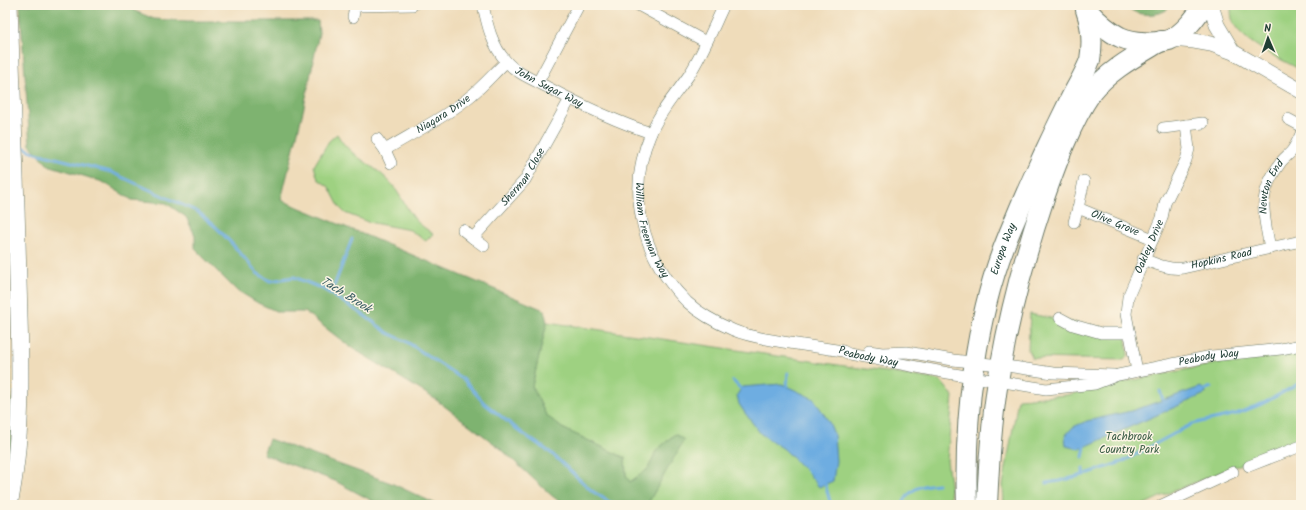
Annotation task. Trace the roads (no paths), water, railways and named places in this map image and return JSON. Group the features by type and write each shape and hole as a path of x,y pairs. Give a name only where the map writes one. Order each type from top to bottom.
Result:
{"highway":[{"name":"Europa Way","path":"967,505 967,438 986,371 1015,294 1025,257 1051,179 1075,122 1092,93 1106,76 1191,23 1203,5"},
{"name":"Europa Way","path":"987,505 986,371 980,335 990,293 1009,235 1041,162 1090,60 1092,28 1085,7"},
{"path":"1085,7 1104,27 1120,37 1138,42 1165,40"},
{"path":"978,505 981,413 986,371"}],"main road":[{"path":"9,5 16,180 20,370 19,441 9,505"}],"street":[{"path":"354,9 413,5"},
{"name":"John Sugar Way","path":"483,5 490,31 506,62 538,82 602,115 651,133"},
{"path":"538,82 579,5"},
{"path":"638,5 706,42"},
{"name":"William Freeman Way","path":"724,5 688,76 663,112 651,133 643,153 639,191 640,215 646,240 658,264 671,283 688,302 708,317 735,331 762,339 843,351"},
{"path":"1211,5 1217,25 1233,52"},
{"path":"1165,40 1205,43 1233,52 1301,91"},
{"name":"Niagara Drive","path":"385,150 458,106 474,94 506,62"},
{"name":"Sherman Close","path":"473,238 525,180 570,99"},
{"path":"1288,119 1301,126"},
{"path":"1163,128 1203,123"},
{"name":"Oakley Drive","path":"1137,371 1126,314 1128,296 1162,218 1165,203 1186,160 1189,149 1186,126"},
{"name":"Newton End","path":"1270,248 1263,213 1266,192 1276,169 1294,147 1301,134"},
{"path":"377,139 385,150 391,163"},
{"name":"Olive Grove","path":"1074,222 1084,181"},
{"name":"Olive Grove","path":"1078,208 1152,238"},
{"path":"463,230 484,246"},
{"name":"Hopkins Road","path":"1143,259 1170,268 1183,268 1301,241"},
{"path":"1060,318 1074,325 1101,333 1130,333"},
{"name":"Peabody Way","path":"843,351 851,349 882,353 907,352 953,360 1033,388 1058,389 1095,384 1118,375 1212,356 1280,349 1301,345"},
{"name":"Peabody Way","path":"843,351 850,354 948,373 986,371 1118,375"},
{"path":"1249,466 1301,446"},
{"path":"1170,504 1233,472"}],"water":[{"path":"782,384 814,399 829,422 834,434 836,461 833,481 819,487 808,473 784,449 761,434 739,404 737,395 742,387"},
{"path":"1201,387 1207,393 1080,449 1066,446 1065,436 1073,427 1087,421 1131,411"}],"waterway":[{"name":"Tach Brook","path":"23,147 36,153 111,172 198,212 216,227 257,273 270,281 294,277 323,289 388,333 407,342 464,380 484,403 522,433 551,453 592,491 614,505"},
{"path":"331,294 352,239"},
{"path":"787,386 788,373"},
{"path":"733,381 741,389"},
{"path":"1046,483 1083,475 1122,462 1192,424 1236,414 1264,403 1298,384"},
{"path":"1204,390 1211,387"},
{"path":"1160,391 1163,400"},
{"path":"1083,457 1085,446"},
{"path":"1083,468 1083,475"},
{"path":"825,484 831,505"},
{"path":"902,505 908,495 917,488 938,484"}],"park label":[{"name":"Tachbrook Country Park","path":"1129,443"}]}
